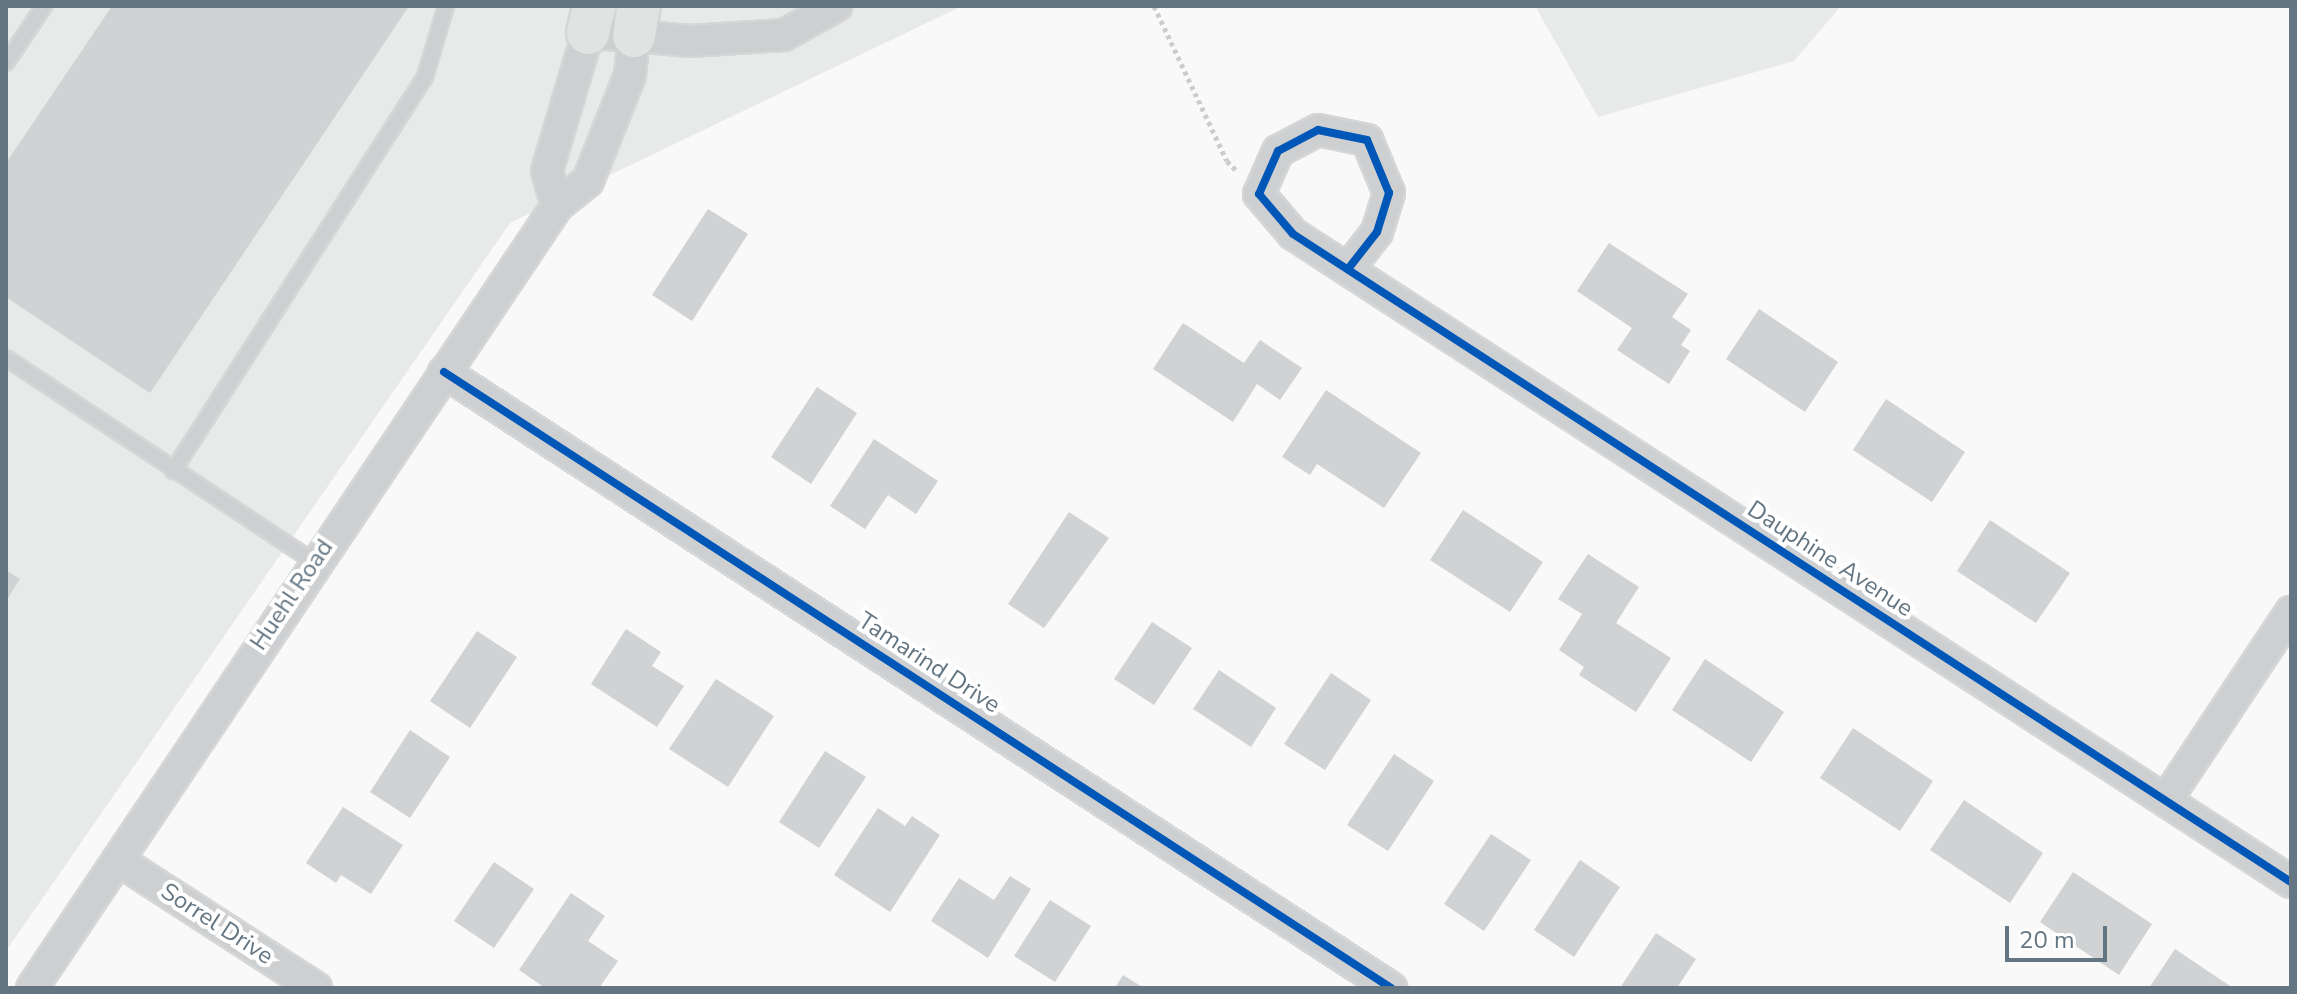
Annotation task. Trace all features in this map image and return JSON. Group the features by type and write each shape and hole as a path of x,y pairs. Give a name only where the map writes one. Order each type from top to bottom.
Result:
{"street":[{"path":"557,206 547,171 591,19 637,21 690,41 784,35 836,6"},
{"name":"Huehl Road","path":"32,988 314,562 557,206 588,181 630,75 637,21"},
{"path":"1259,194 1278,151 1318,130 1367,140 1389,193 1377,232 1348,269"},
{"name":"Dauphine Avenue","path":"1259,194 1293,234 2291,882"},
{"name":"Tamarind Drive","path":"444,372 1391,988"},
{"path":"2166,800 2291,612"},
{"name":"Sorrel Drive","path":"118,860 316,988"}],"lane":[{"path":"6,63 44,6"},
{"path":"173,471 425,77 446,6"},
{"path":"6,358 314,562"}],"path":[{"path":"1154,6 1227,161 1259,194"}],"shaded area":[{"path":"6,6 962,6 510,223 6,951"},
{"path":"1535,6 1841,6 1794,61 1598,117"}],"building":[{"path":"112,6 409,6 150,393 6,297 6,163"},
{"path":"708,209 748,234 692,321 652,295"},
{"path":"1609,243 1688,294 1672,317 1691,330 1681,345 1690,351 1669,384 1617,350 1632,328 1577,291"},
{"path":"1759,309 1838,362 1805,412 1726,359"},
{"path":"1183,323 1244,363 1260,340 1302,368 1280,400 1257,384 1233,422 1153,369"},
{"path":"817,387 857,413 811,484 771,457"},
{"path":"1326,390 1421,453 1384,508 1317,464 1310,475 1282,457"},
{"path":"1886,399 1965,452 1932,502 1853,450"},
{"path":"874,439 938,481 916,514 888,495 865,529 830,506"},
{"path":"1463,510 1543,562 1510,612 1430,560"},
{"path":"1069,512 1109,538 1044,628 1008,604"},
{"path":"1990,520 2070,573 2036,623 1957,571"},
{"path":"1588,554 1639,587 1616,623 1671,658 1636,712 1579,675 1584,667 1559,650 1582,614 1558,599"},
{"path":"6,570 20,579 6,601"},
{"path":"1152,622 1192,648 1154,705 1114,679"},
{"path":"626,629 661,652 652,666 684,686 657,727 591,684"},
{"path":"477,631 517,657 470,728 430,701"},
{"path":"1705,659 1784,712 1751,762 1672,710"},
{"path":"1219,670 1276,708 1251,747 1193,709"},
{"path":"1331,673 1371,700 1325,770 1284,744"},
{"path":"716,679 774,716 728,787 669,749"},
{"path":"1853,728 1933,781 1900,831 1820,778"},
{"path":"410,730 450,757 410,818 370,792"},
{"path":"825,751 866,777 819,848 779,822"},
{"path":"1394,754 1434,781 1388,851 1347,825"},
{"path":"1964,800 2043,853 2010,903 1930,850"},
{"path":"343,807 403,845 371,894 341,875 336,883 306,863"},
{"path":"878,808 905,826 912,816 940,835 890,912 834,875"},
{"path":"1491,834 1531,860 1484,931 1444,904"},
{"path":"1580,860 1620,887 1574,957 1534,930"},
{"path":"494,862 534,889 494,948 454,921"},
{"path":"2073,872 2152,924 2119,975 2040,922"},
{"path":"1010,876 1031,889 988,958 931,921 959,878 994,900"},
{"path":"571,893 605,916 588,941 618,961 599,988 545,988 519,970"},
{"path":"1050,900 1091,926 1055,982 1014,956"},
{"path":"1656,933 1696,959 1677,988 1620,988"},
{"path":"2175,949 2233,988 2149,988"},
{"path":"1123,975 1144,988 1115,988"}],"cycle path":[{"path":"1348,269 1377,232 1389,193 1367,140 1318,130 1278,151 1259,194 1293,234 2291,882"},
{"path":"444,372 1391,988"}]}
